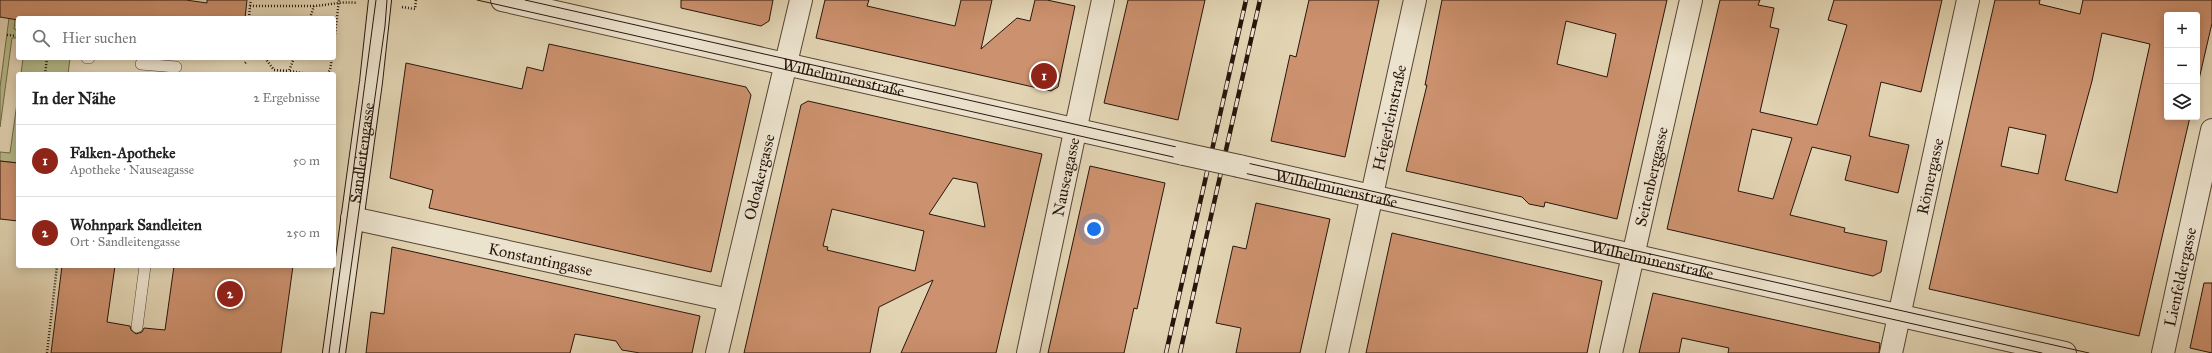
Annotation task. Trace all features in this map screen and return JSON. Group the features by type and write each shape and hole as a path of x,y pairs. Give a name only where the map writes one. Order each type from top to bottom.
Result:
{"street":[{"name":"Wilhelminenstraße","path":"502,0 2065,353"},
{"name":"Odoakergasse","path":"717,353 787,65 801,0"},
{"name":"Nauseagasse","path":"1028,353 1103,0"},
{"name":"Heigerleinstraße","path":"1337,353 1373,197 1415,0"},
{"name":"Seitenberggasse","path":"1611,353 1691,0"},
{"name":"Römergasse","path":"1891,353 1968,0"},
{"name":"Sandleitengasse","path":"334,353 380,3"},
{"name":"Lienfeldergasse","path":"2163,353 2212,130"},
{"name":"Konstantingasse","path":"352,218 729,300"}],"lane":[{"path":"141,64 176,66"},
{"path":"137,327 145,268"}],"path":[{"path":"249,16 251,0"},
{"path":"250,6 314,6 333,4 339,0 380,3"},
{"path":"336,26 339,0"},
{"path":"311,16 314,6"},
{"path":"7,35 16,36"},
{"path":"45,72 47,60"},
{"path":"266,60 274,70 289,72 293,60"},
{"path":"328,72 332,60"},
{"path":"47,353 57,268"}],"green space":[{"path":"9,18 15,19 14,29 16,30 16,38 12,38 0,127 0,87"},
{"path":"23,60 70,60 68,72 21,72"},
{"path":"16,110 16,163 0,161 0,152 10,153"}],"building":[{"path":"0,0 186,0 207,3 207,0 247,0 245,16 16,16 16,20 0,17"},
{"path":"681,0 773,0 769,21 761,26 681,8"},
{"path":"825,0 869,0 867,6 955,26 961,0 992,0 981,49 1017,18 1030,21 1035,0 1047,0 1075,6 1058,87 1051,91 816,38"},
{"path":"1128,0 1205,0 1178,120 1104,103"},
{"path":"1309,0 1379,0 1345,157 1271,141 1290,55 1296,57"},
{"path":"1442,0 1667,0 1617,219 1545,202 1544,207 1529,204 1522,197 1406,171 1427,85 1425,85","holes":["1566,21 1616,34 1607,77 1557,64"]},
{"path":"1720,0 1760,0 1758,5 1774,8 1770,27 1779,29 1760,112 1817,125 1847,25 1828,20 1834,0 1942,0 1921,92 1881,82 1869,136 1909,145 1898,193 1845,180 1851,156 1812,147 1790,215 1845,228 1844,232 1887,241 1881,272 1873,276 1667,229","holes":["1752,129 1792,138 1773,199 1738,191"]},
{"path":"1995,0 2040,0 2039,4 2080,14 2083,0 2212,0 2212,23 2200,75 2200,12 2164,12 2164,120 2189,120 2139,336 1929,289","holes":["2102,33 2150,44 2117,193 2065,180 2092,81","2009,127 2046,135 2038,174 2001,166"]},
{"path":"549,44 746,87 751,95 711,272 429,208 433,190 390,178 406,63 522,89 527,67 543,71"},
{"path":"808,101 1042,154 996,353 901,353 933,280 879,307 870,353 744,353 801,105","holes":["953,178 977,183 985,227 929,214","832,209 924,231 915,271 827,250 828,247 823,246"]},
{"path":"0,161 16,163 16,221 0,219"},
{"path":"1090,166 1165,183 1137,309 1134,308 1124,353 1048,353"},
{"path":"1256,203 1330,219 1300,353 1236,353 1241,328 1216,323 1233,246 1246,249"},
{"path":"1392,233 1602,281 1587,353 1366,353"},
{"path":"392,247 700,316 692,353 640,353 622,350 616,341 575,334 570,353 366,353 371,312 384,314"},
{"path":"62,268 115,268 107,322 130,326 131,330 136,334 142,332 144,328 165,330 174,268 293,268 281,353 51,353"},
{"path":"2204,283 2212,283 2212,353 2190,348"},
{"path":"1653,293 1880,343 1879,353 1728,353 1729,348 1682,338 1679,353 1639,353"}],"tram line":[{"path":"329,353 376,0"},
{"path":"339,353 385,26 387,0"},
{"path":"477,0 2042,353"},
{"path":"525,0 2089,353"}],"railway":[{"path":"1166,353 1246,0"},
{"path":"1180,353 1260,0"}],"place":[{"name":"Falken-Apotheke","path":"1044,76"},
{"name":"Wohnpark Sandleiten","path":"230,294"}]}
